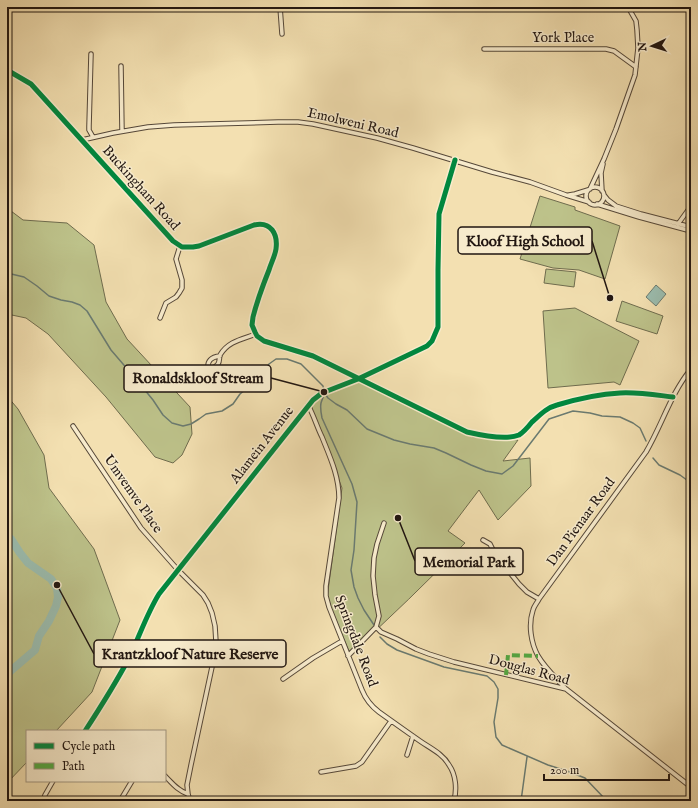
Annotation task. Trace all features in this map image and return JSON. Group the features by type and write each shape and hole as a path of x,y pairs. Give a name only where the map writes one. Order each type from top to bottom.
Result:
{"street":[{"path":"280,7 282,34"},
{"path":"628,7 637,24 638,48 633,82 604,159 587,194 587,197 589,202 592,204 597,204 691,231"},
{"name":"York Place","path":"484,49 606,49 614,51 636,67"},
{"path":"91,54 89,130 93,137"},
{"path":"121,66 122,131"},
{"name":"Buckingham Road","path":"7,70 29,82 173,241 180,246 186,248 199,246 257,224 265,225 273,231 276,237 275,251 253,317 253,327 256,334"},
{"name":"Emolweni Road","path":"82,140 148,127 298,122 322,125 370,136 530,182 589,202"},
{"path":"597,204 603,200 601,173 604,159"},
{"name":"Alamein Avenue","path":"86,730 128,659 159,594 308,405 324,392 358,379 427,346 432,341 438,327 439,214 455,160"},
{"path":"566,195 597,188 616,206 691,227"},
{"path":"678,224 691,206"},
{"path":"684,226 683,220 685,214"},
{"path":"160,318 166,302 176,297 182,288 182,280 176,259 180,246"},
{"path":"204,376 208,370 219,363 220,356 223,351 235,341 256,334 264,342 313,356 467,432 480,435 504,437 514,436 522,432 543,412 551,407 599,395 619,393 673,397"},
{"path":"208,370 207,365 209,360 220,356"},
{"name":"Dan Pienaar Road","path":"566,689 538,656 530,632 533,610 539,599 646,452 673,397 691,368"},
{"name":"Springdale Road","path":"308,405 334,467 339,489 328,572 326,596 329,607 362,690 368,701 373,707 437,753 449,764 453,772 455,783 454,801"},
{"name":"Umvemve Place","path":"73,426 141,528 178,570 203,595 212,613 216,642 187,785 190,801"},
{"path":"348,656 376,627 379,616 373,576 374,558 384,523"},
{"path":"483,540 490,544 495,554 519,584 527,592 539,599"},
{"name":"Douglas Road","path":"376,627 381,632 416,650 454,662 566,689 691,787"},
{"path":"283,679 313,658 342,641"},
{"path":"321,772 356,766 362,762 391,721"},
{"path":"407,755 413,736"},
{"path":"166,777 182,792 188,794"},
{"path":"43,801 52,782"},
{"path":"120,801 131,782"}],"green space":[{"path":"540,196 575,207 575,210 620,226 605,279 579,270 553,268 520,259"},
{"path":"7,208 23,220 67,223 94,245 106,302 127,339 190,407 192,434 182,455 173,463 155,457 106,397 48,334 26,318 7,314"},
{"path":"546,269 576,272 574,287 544,283"},
{"path":"622,301 663,316 657,334 616,321"},
{"path":"575,308 639,341 620,385 614,382 548,388 543,311"},
{"path":"359,381 473,437 518,440 503,461 530,458 531,486 498,520 479,490 448,531 465,543 380,627 350,654 327,598 342,488 312,410 312,404 313,399"},
{"path":"7,396 18,409 44,455 49,488 94,549 120,620 92,692 57,730 26,730 26,763 7,783"}],"shaded area":[{"path":"656,285 666,294 656,306 646,297"}],"waterway":[{"path":"7,273 24,277 49,296 80,305 87,311 111,350 153,400 163,415 172,423 183,426 191,424 206,414 222,411 233,404 240,394 258,379 269,364 276,359 287,359 301,364 323,386 324,392 328,398 347,410 367,429 394,440 434,448 486,471 502,474 513,466 549,419 573,411 602,416 620,417 640,428 646,441"},
{"path":"324,393 321,402 322,418 352,484 357,502 354,550 351,570 354,587 364,610 374,625"},
{"path":"653,458 659,465 680,475 691,483"},
{"path":"7,536 11,539 28,563 51,579 57,588 58,597 56,606 49,621 39,636 35,650 7,674"},
{"path":"380,637 387,644 397,650 444,667 487,676 494,682 498,689 494,722 496,737 502,745 548,765 585,778 606,800 609,801"},
{"path":"521,801 527,757"}],"marked path":[{"path":"506,675 508,655 538,656"}],"cycle path":[{"path":"7,70 31,84 173,241 182,247 199,246 254,225 265,225 272,230 276,238 275,252 258,299 252,325 257,336 264,341 313,356 467,432 486,436 508,437 519,435 541,414 553,406 588,397 627,393 673,397"},
{"path":"86,730 128,660 150,610 159,594 313,400 322,393 358,379 427,346 432,341 438,327 439,214 455,160"}],"place":[{"name":"Kloof High School","path":"610,298"},
{"name":"Ronaldskloof Stream","path":"324,392"},
{"name":"Memorial Park","path":"398,518"},
{"name":"Krantzkloof Nature Reserve","path":"57,585"}]}
